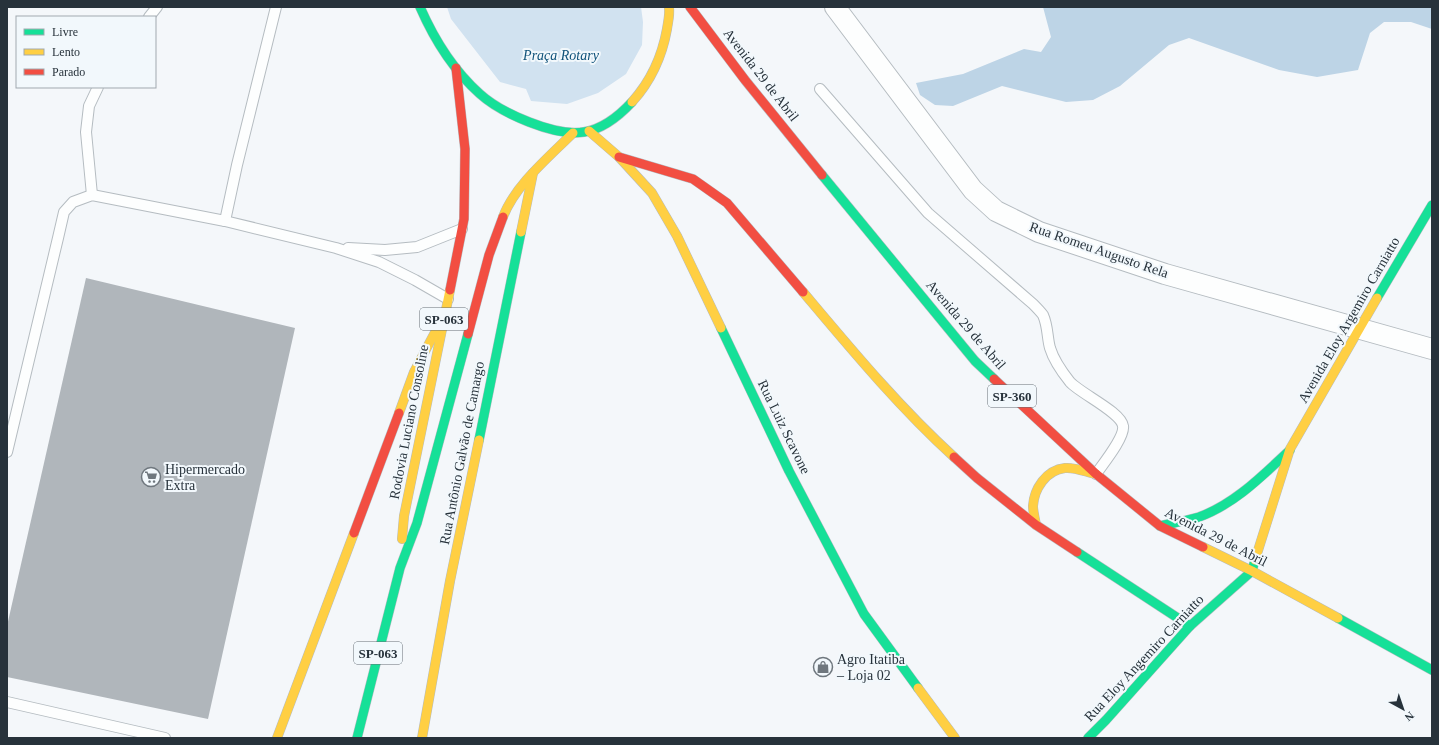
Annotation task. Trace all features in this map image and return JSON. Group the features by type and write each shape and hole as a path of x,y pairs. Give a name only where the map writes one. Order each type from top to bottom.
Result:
{"main road":[{"path":"420,7 438,44 456,68 481,95 510,114 539,126 573,133 589,131 613,121 634,102 650,80 664,48 669,7"},
{"name":"Avenida 29 de Abril","path":"690,7 750,86 857,219 975,361 1096,474 1160,526 1252,571 1432,670"},
{"name":"Rodovia Luciano Consoline","path":"400,568 404,516 464,219 464,149 456,68"},
{"name":"Rua Luiz Scavone","path":"589,131 619,157 652,193 677,236 789,471 864,614 955,738"},
{"name":"Rodovia Luciano Consoline","path":"357,738 400,568 418,523 489,255 508,204 532,173 573,133"},
{"path":"619,157 693,180 727,203 882,385 931,436 977,478 1036,525 1190,626"},
{"name":"Rua Antônio Galvão de Camargo","path":"422,738 450,581 532,173"},
{"name":"Avenida Eloy Argemiro Carniatto","path":"1290,449 1359,328 1432,205"},
{"path":"277,738 414,372 445,314"},
{"path":"1160,526 1198,517 1224,505 1247,490 1290,449"},
{"path":"1252,571 1290,449"},
{"path":"1036,525 1033,509 1034,498 1038,486 1047,475 1055,470 1066,468 1096,474"},
{"name":"Rua Eloy Angemiro Carniatto","path":"1088,738 1190,626 1252,571"}],"street":[{"name":"Rua Romeu Augusto Rela","path":"835,7 973,190 996,211 1039,232 1164,274 1432,349"}],"lane":[{"path":"150,16 157,7"},
{"path":"225,221 237,165 276,7"},
{"path":"92,196 86,132 89,106 98,88"},
{"path":"820,90 928,213 1033,304 1042,315 1047,327 1050,348 1059,368 1072,384 1112,412 1122,421 1124,428 1121,436 1096,474"},
{"path":"7,452 64,212 73,202 92,196 225,221 336,248 378,262 415,280 448,299"},
{"path":"336,248 385,250 418,247 462,229"},
{"path":"7,702 165,738"}],"green space":[{"name":"Praça Rotary","path":"447,7 641,7 643,22 642,45 626,74 598,93 567,104 531,101 526,89 500,82 451,19"}],"shaded area":[{"path":"1043,7 1432,7 1432,29 1411,22 1384,22 1370,33 1358,70 1317,77 1279,70 1189,38 1169,45 1120,86 1093,100 1066,102 1002,86 953,106 935,105 920,95 916,83 963,74 1024,49 1041,52 1051,37"}],"building":[{"name":"Hipermercado Extra","path":"86,278 295,328 208,719 7,677 7,626"}],"traffic: fast":[{"path":"420,7 431,31 445,54 461,75 470,85 489,101 514,116 558,131 572,133 584,132 604,125 622,112 632,102"},
{"path":"822,175 975,361 994,379"},
{"path":"1377,298 1432,205"},
{"path":"479,440 521,232"},
{"path":"721,328 789,471 864,614 918,688"},
{"path":"357,738 400,568 417,523 468,334"},
{"path":"1160,526 1199,517 1225,505 1248,488 1290,450"},
{"path":"1077,552 1190,626"},
{"path":"1088,738 1190,626 1252,571 1255,560"},
{"path":"1338,618 1432,670"}],"traffic: slow":[{"path":"632,102 645,86 659,59 667,29 669,7"},
{"path":"589,131 619,157 652,193 677,236 721,328"},
{"path":"503,217 508,205 524,183 573,133"},
{"path":"521,232 533,173"},
{"path":"402,539 404,516 450,290"},
{"path":"803,292 895,398 954,457"},
{"path":"1255,560 1290,449 1377,298"},
{"path":"399,413 414,372 441,321"},
{"path":"422,738 450,581 479,440"},
{"path":"1036,525 1033,508 1034,500 1042,481 1047,476 1052,472 1065,468 1077,469 1096,474"},
{"path":"277,738 354,533"},
{"path":"1203,547 1252,571 1338,618"},
{"path":"918,688 955,738"}],"traffic: jam":[{"path":"690,7 745,80 822,175"},
{"path":"450,290 464,219 465,149 456,68"},
{"path":"619,157 693,179 727,203 803,292"},
{"path":"468,334 489,255 503,217"},
{"path":"994,379 1096,474 1160,526 1203,547"},
{"path":"354,533 399,413"},
{"path":"954,457 977,478 1036,525 1077,552"}],"place":[{"name":"Hipermercado Extra","path":"151,477"},
{"name":"Agro Itatiba – Loja 02","path":"823,667"}]}
